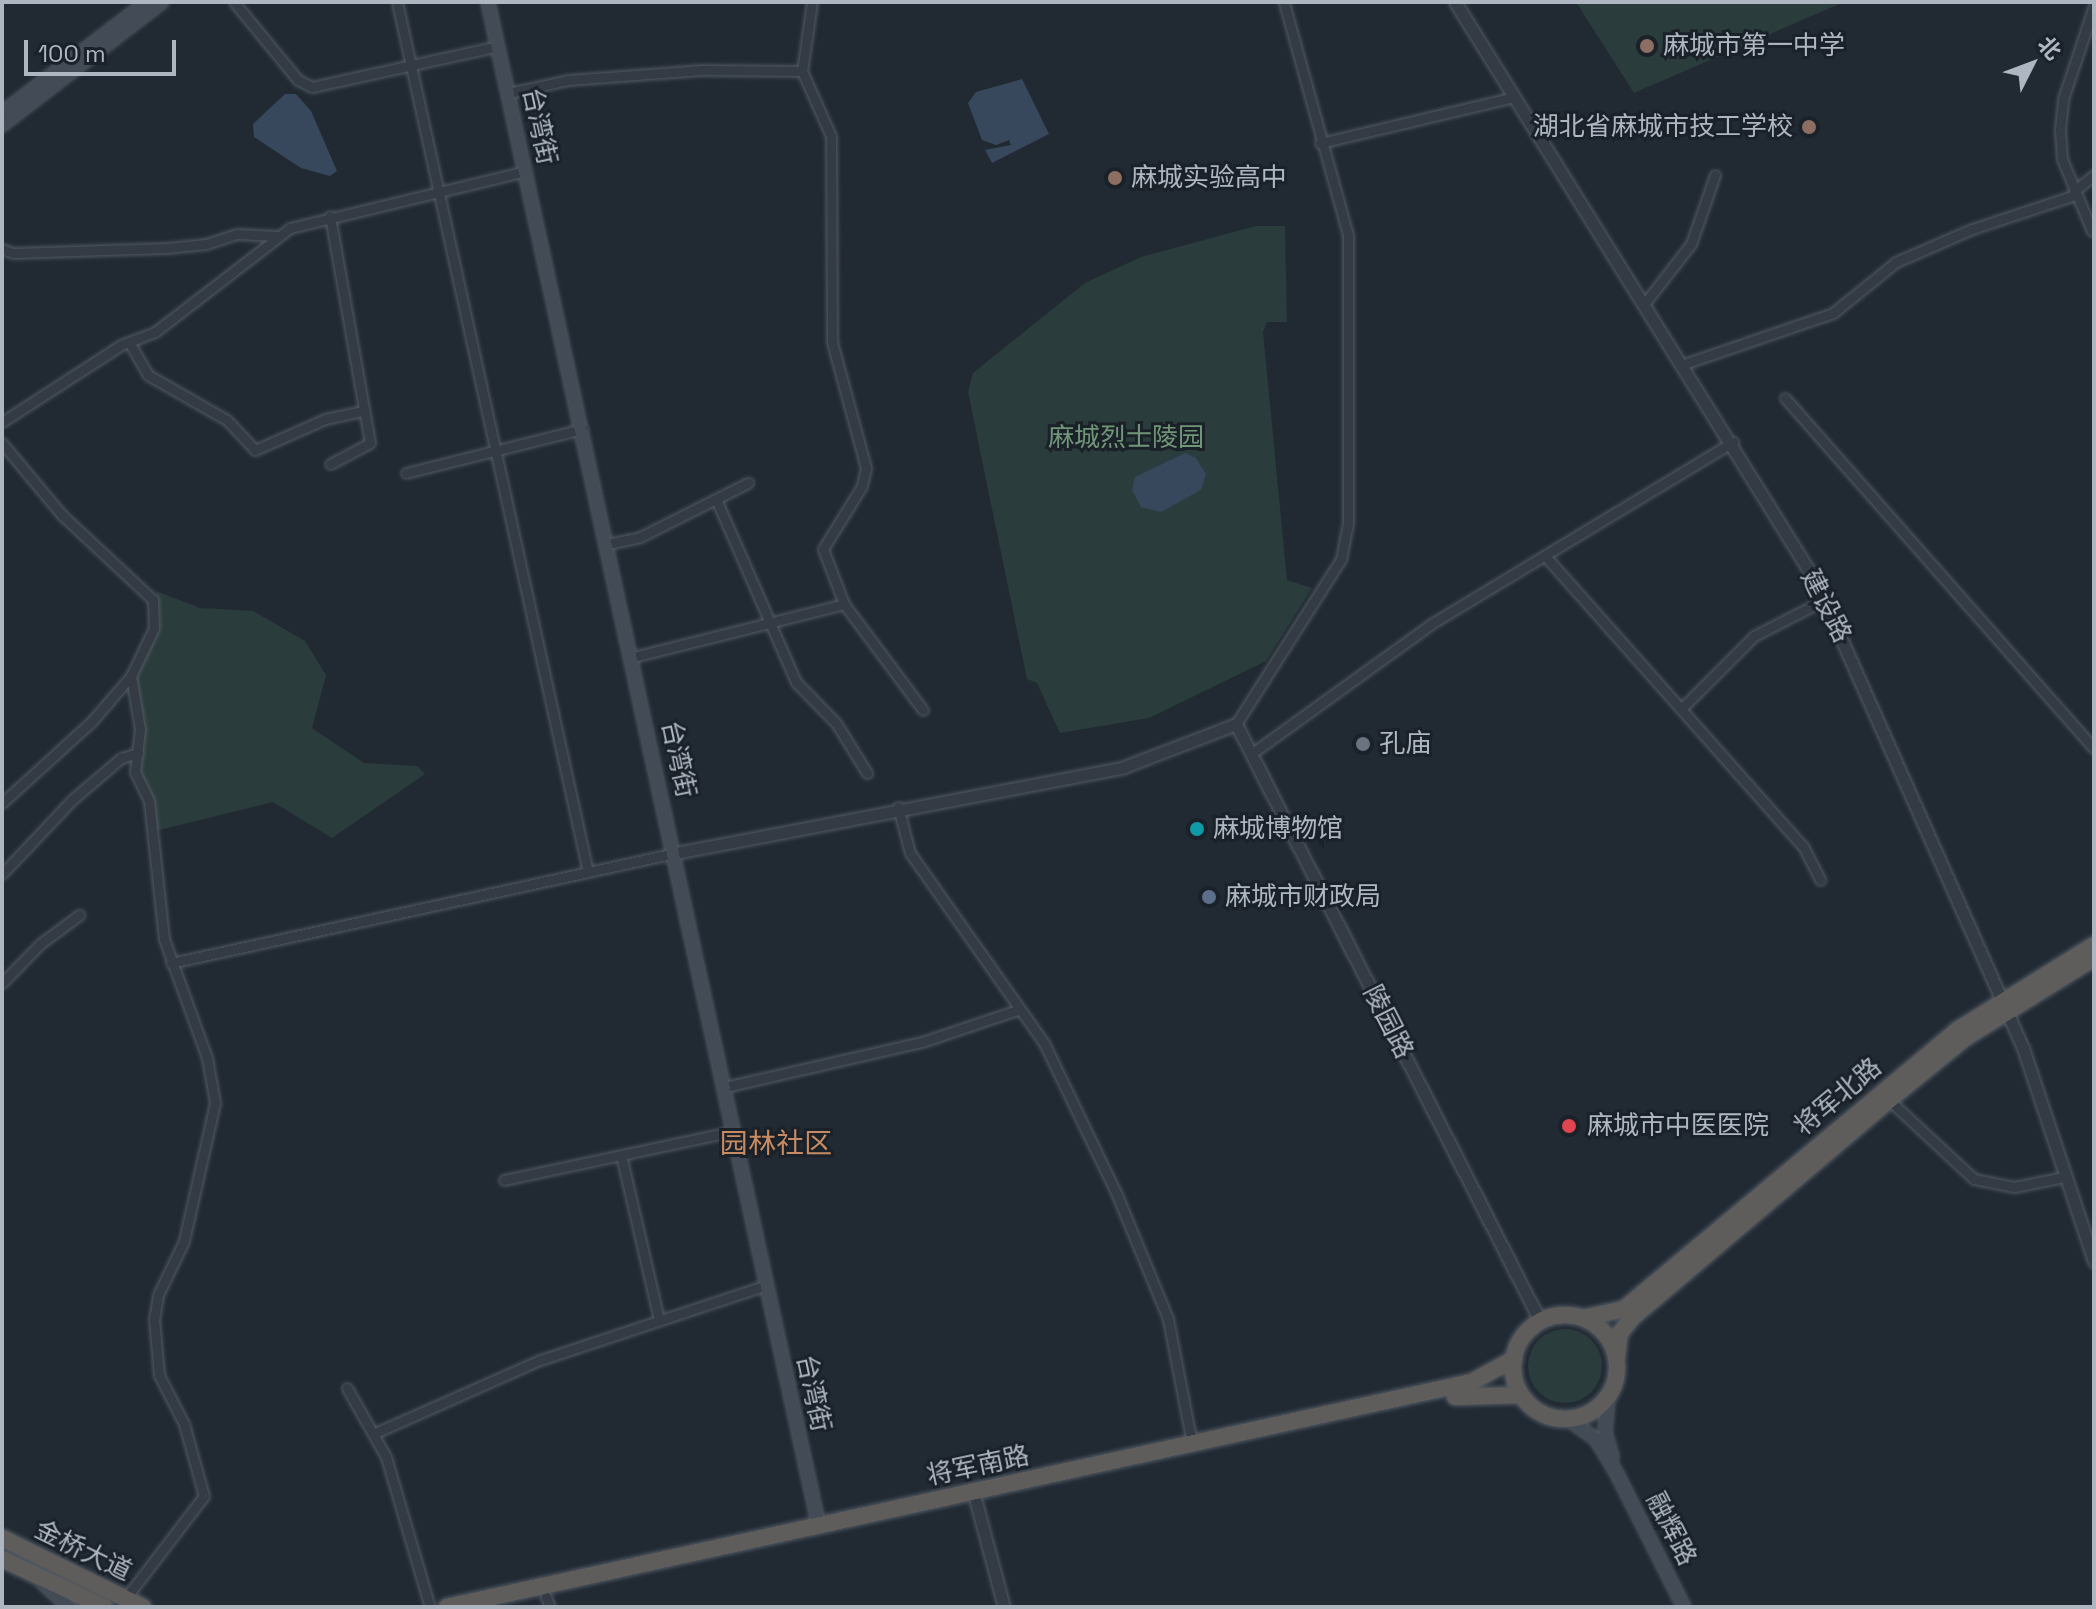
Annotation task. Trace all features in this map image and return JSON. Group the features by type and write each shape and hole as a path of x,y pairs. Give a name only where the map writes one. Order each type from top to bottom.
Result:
{"highway":[{"name":"将军北路","path":"1617,1356 1620,1333 1632,1318 2005,1006 2094,945"},
{"name":"将军北路","path":"1583,1318 1624,1309 1937,1046 2094,958"},
{"path":"1565,1315 1583,1318 1605,1333 1617,1356 1618,1374 1608,1399 1587,1415 1568,1419 1542,1414 1521,1395 1514,1359 1525,1333 1540,1321 1565,1315"},
{"name":"将军南路","path":"447,1607 1472,1382 1514,1359"},
{"name":"将军南路","path":"500,1607 548,1602 976,1502 1468,1394 1521,1395"},
{"name":"金桥大道","path":"2,1538 143,1607"},
{"name":"金桥大道","path":"2,1559 104,1607"}],"main road":[{"path":"2,113 147,2"},
{"path":"2,125 162,2"},
{"name":"台湾街","path":"488,2 633,657 819,1526"},
{"path":"1608,1399 1605,1432 1616,1472"},
{"path":"1568,1419 1596,1439 1616,1472"},
{"name":"融辉路","path":"1616,1472 1684,1607"},
{"path":"33,1575 69,1607"}],"street":[{"path":"234,2 307,86 499,46"},
{"path":"397,2 588,872"},
{"path":"812,2 802,71 831,136 832,342 866,468 862,486 823,549 844,604 923,710"},
{"path":"171,963 898,807 1124,767 1236,724 1334,571 1346,539 1348,235 1336,177 1320,143 1284,2"},
{"name":"建设路","path":"1455,2 1733,442 1824,600 2005,1006 2094,1261"},
{"path":"2092,231 2074,193 2060,147 2063,99 2094,6"},
{"path":"509,93 568,80 702,70 802,71"},
{"path":"1320,143 1515,97"},
{"path":"2,422 129,342 155,332 277,236 330,216 526,171"},
{"path":"1645,303 1691,244 1715,175"},
{"path":"1684,364 1833,313 1896,262 1972,229 2074,193 2094,175"},
{"path":"330,216 370,443 330,464"},
{"path":"2,249 13,253 167,248 206,244 237,234 277,236"},
{"path":"129,342 148,375 227,420 255,450 325,419 364,411"},
{"path":"1785,398 2094,748"},
{"path":"406,473 583,429"},
{"path":"1251,754 1431,624 1733,442"},
{"path":"2,443 62,515 153,600 154,628 131,676 92,721 2,803"},
{"path":"608,544 640,537 748,483"},
{"path":"716,499 804,695 836,723 867,773"},
{"path":"1546,557 1803,846 1820,880"},
{"path":"1681,709 1754,636 1824,600"},
{"path":"633,657 769,620 844,604"},
{"path":"125,1599 204,1496 189,1437 155,1356 155,1304 184,1241 215,1103 207,1058 171,963 149,801 135,772 140,729 131,676"},
{"name":"陵园路","path":"1236,724 1540,1321"},
{"path":"2,874 73,799 121,758 138,753"},
{"path":"898,807 910,853 1017,1010 1044,1043 1157,1289 1177,1350 1192,1444"},
{"path":"2,983 40,944 79,915"},
{"path":"725,1087 922,1042 1017,1010"},
{"path":"1889,1100 1958,1168 1983,1183 2014,1187 2064,1177"},
{"path":"504,1180 734,1131"},
{"path":"621,1155 659,1319"},
{"path":"375,1433 453,1403 481,1383 659,1319 767,1285"},
{"path":"347,1388 375,1433 430,1607"},
{"path":"976,1502 1004,1607"}],"green space":[{"path":"1576,2 1844,2 1634,93"},
{"name":"麻城烈士陵园","path":"1256,226 1285,226 1287,322 1267,322 1263,332 1287,580 1312,588 1266,661 1149,718 1060,733 1037,683 1027,679 968,392 973,373 1085,283 1141,257"},
{"path":"156,591 200,608 253,611 305,641 326,675 312,728 364,763 417,766 425,774 332,838 273,802 155,831 139,775 135,677 137,662 160,623"},
{"path":"1565,1329 1586,1335 1596,1345 1602,1366 1596,1387 1586,1397 1565,1403 1544,1397 1534,1387 1528,1366 1534,1345 1544,1335"}],"water":[{"path":"1022,79 1049,134 992,163 985,150 1011,145 1009,140 996,145 982,140 968,103 976,92"},
{"path":"285,94 296,94 311,111 337,171 330,176 301,168 254,137 253,124"},
{"path":"1185,453 1196,458 1206,474 1201,490 1161,512 1141,507 1132,490 1135,477"}],"place":[{"name":"麻城市第一中学","path":"1647,46"},
{"name":"湖北省麻城市技工学校","path":"1809,127"},
{"name":"麻城实验高中","path":"1115,178"},
{"name":"孔庙","path":"1363,744"},
{"name":"麻城博物馆","path":"1197,829"},
{"name":"麻城市财政局","path":"1209,897"},
{"name":"麻城市中医医院","path":"1569,1126"}],"district":[{"name":"园林社区","path":"776,1143"}]}
